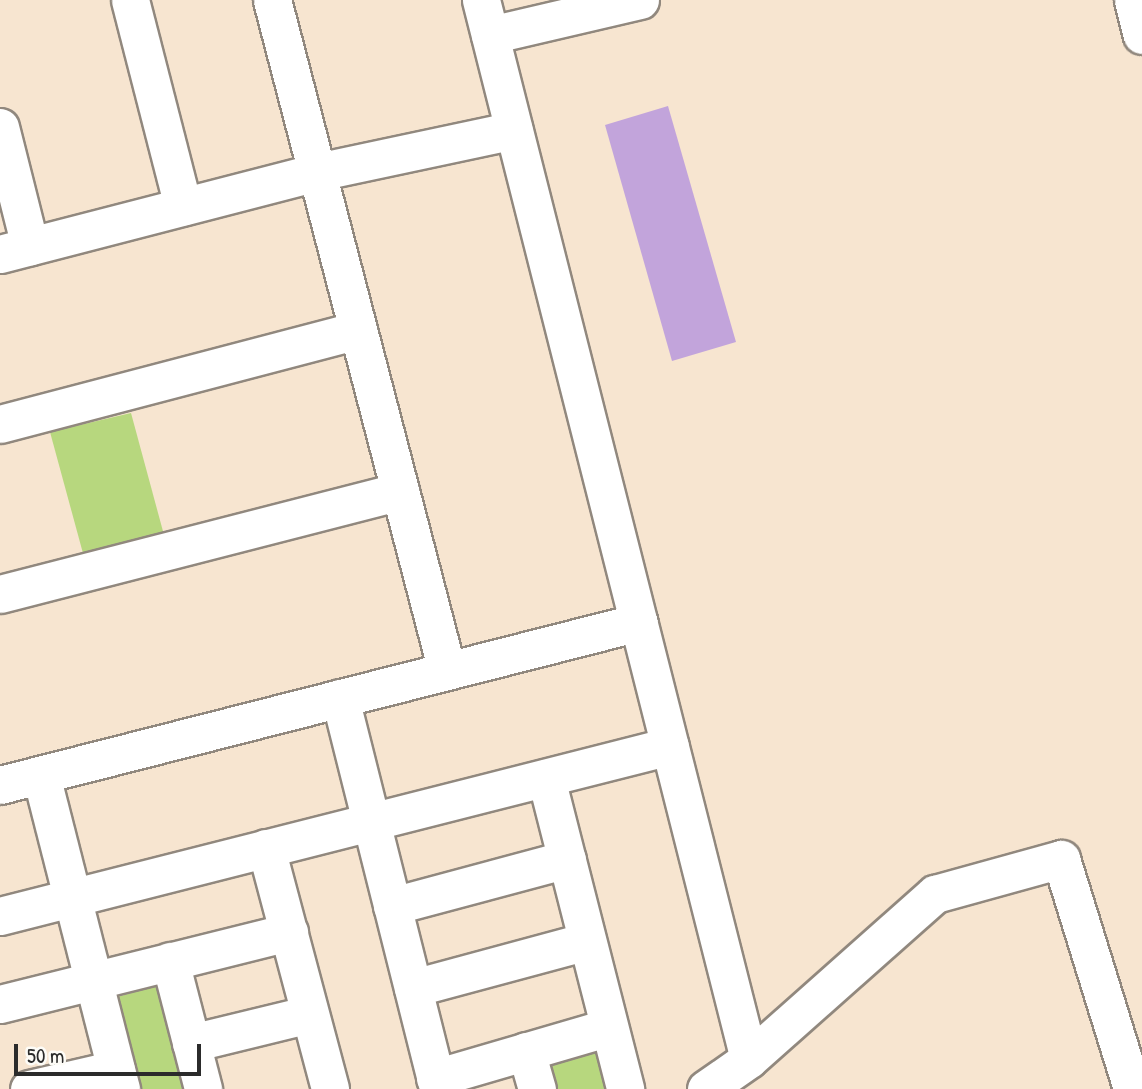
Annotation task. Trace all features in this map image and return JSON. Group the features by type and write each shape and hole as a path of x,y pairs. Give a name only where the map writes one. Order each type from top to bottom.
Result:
{"street":[{"path":"130,0 183,206"},
{"path":"272,0 447,671"},
{"path":"481,0 749,1059"},
{"path":"490,35 640,0"},
{"path":"1133,0 1142,35"},
{"path":"0,127 15,250 317,172 514,130"},
{"path":"0,424 358,330"},
{"path":"0,594 400,491"},
{"path":"0,785 639,622"},
{"path":"340,698 436,1084 526,1051 609,1027"},
{"path":"0,916 670,746"},
{"path":"29,1089 118,1079 41,775"},
{"path":"546,778 625,1089"},
{"path":"266,848 330,1089"},
{"path":"392,906 567,859"},
{"path":"706,1089 749,1059 935,894 1061,859 1132,1089"},
{"path":"0,1004 289,932"},
{"path":"413,988 587,941"},
{"path":"170,961 203,1089"},
{"path":"191,1043 310,1014"},
{"path":"526,1051 537,1089"}],"green space":[{"path":"131,413 164,535 84,557 50,432"},
{"path":"171,982 198,1089 141,1089 117,997"},
{"path":"606,1042 616,1089 548,1089 541,1062"}],"building":[{"path":"668,106 736,342 672,361 605,125"}]}
